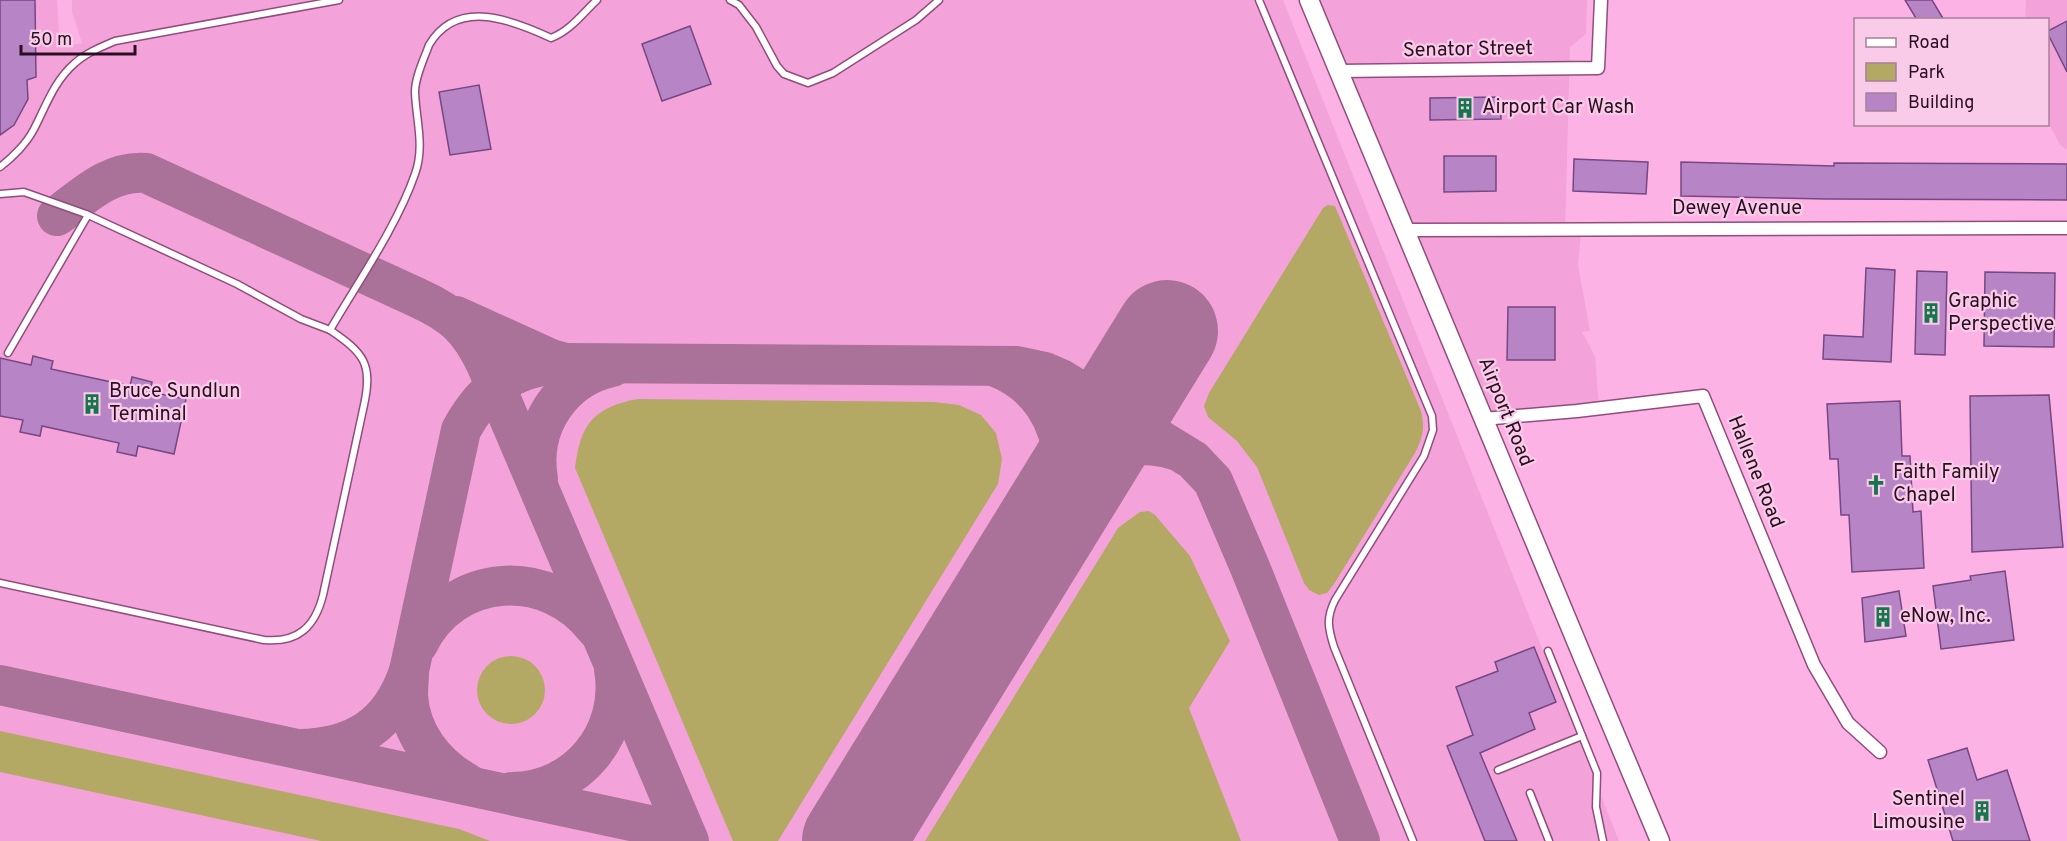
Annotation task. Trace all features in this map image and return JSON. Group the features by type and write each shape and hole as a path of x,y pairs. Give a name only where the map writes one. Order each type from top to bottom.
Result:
{"main road":[{"name":"Airport Road","path":"1309,0 1660,841"}],"street":[{"name":"Senator Street","path":"1339,71 1598,68 1601,0"},
{"name":"Dewey Avenue","path":"1406,230 2067,228"},
{"name":"Hallene Road","path":"1483,419 1577,411 1702,396 1814,664 1848,723 1880,752"}],"lane":[{"path":"0,167 33,132 47,99 57,83 74,63 94,50 115,41 339,0"},
{"path":"488,9 550,38 560,35 570,27 597,0"},
{"path":"730,0 739,5 756,27 777,66 784,74 808,83 833,74 902,29 939,0"},
{"path":"1259,0 1431,416 1433,430 1429,447 1335,600 1327,620 1334,647 1413,841"},
{"path":"330,330 398,213 416,172 421,145 415,90 425,55 443,20"},
{"path":"0,194 24,192 88,215 237,284 301,319 330,330 351,344 358,352 366,366 368,378 319,612 314,621 292,638 264,640 0,583"},
{"path":"8,352 88,215"},
{"path":"1548,651 1597,773 1596,807 1603,841"},
{"path":"1497,770 1582,736"},
{"path":"1530,793 1549,841"}],"shaded area":[{"path":"0,0 57,0 60,47 82,43 72,12 72,0 1283,0 1619,841 0,841"},
{"path":"1309,0 1587,0 1586,34 1570,47 1565,233 1581,233 1578,265 1590,331 1582,332 1595,356 1599,408 1482,421"},
{"path":"2026,0 2067,0 2067,150 2060,145 2049,124 2049,18 2025,18"}],"green space":[{"path":"1328,205 1335,206 1421,411 1423,428 1415,453 1334,584 1327,593 1319,595 1309,590 1304,583 1257,467 1237,441 1208,417 1204,406 1209,393 1323,208"},
{"path":"638,399 934,402 959,405 981,415 996,433 1002,459 998,484 778,841 733,841 575,468 581,440 592,420 610,407"},
{"path":"1149,511 1190,556 1230,641 1189,708 1241,841 925,841 1118,528 1140,512"},
{"path":"511,656 524,659 535,666 542,677 545,690 542,703 535,714 524,721 511,724 498,721 487,714 480,703 477,690 480,677 487,666 498,659"},
{"path":"0,731 459,829 490,841 321,841 0,772"}],"building":[{"path":"0,0 35,0 36,77 27,80 28,99 14,125 0,135"},
{"path":"1905,0 1932,0 1943,18 1916,18"},
{"path":"2067,21 2067,72 2049,36 2049,30"},
{"path":"690,26 711,84 662,101 642,44"},
{"path":"479,85 491,149 450,155 439,92"},
{"name":"Airport Car Wash","path":"1500,97 1501,119 1430,120 1430,98"},
{"path":"1444,156 1496,156 1496,191 1444,192"},
{"path":"1574,159 1648,162 1646,194 1573,191"},
{"path":"1681,162 1834,166 1834,163 2067,164 2067,200 1681,196"},
{"path":"1866,268 1895,270 1891,362 1823,359 1824,335 1863,337"},
{"name":"Graphic Perspective","path":"1917,271 1947,272 1945,355 1915,354"},
{"path":"1985,272 2055,273 2054,347 1984,346"},
{"path":"1508,307 1555,307 1555,360 1507,360"},
{"name":"Bruce Sundlun Terminal","path":"33,356 53,361 51,369 130,386 132,377 152,382 150,392 186,399 174,454 138,446 136,456 117,452 119,443 42,426 40,436 20,432 23,420 0,416 0,358 31,365"},
{"path":"2049,395 2063,547 1972,552 1970,396"},
{"name":"Faith Family Chapel","path":"1900,401 1902,456 1910,456 1913,512 1921,511 1924,568 1852,572 1849,515 1841,515 1838,459 1830,459 1827,404"},
{"path":"2005,571 2014,640 1941,649 1933,586 1971,580 1970,576"},
{"name":"eNow, Inc.","path":"1899,591 1906,636 1865,642 1862,598"},
{"path":"1534,647 1556,702 1529,713 1535,729 1480,753 1517,841 1485,841 1447,746 1473,735 1456,687 1498,671 1495,662"},
{"name":"Sentinel Limousine","path":"1967,748 1977,780 2007,770 2030,841 1953,841 1928,760"}],"taxiway":[{"path":"57,216 109,180 133,173 146,173 418,298 441,310 459,324 480,351 486,364 689,841"},
{"path":"456,316 551,359 566,363"},
{"path":"299,749 337,744 368,730 392,706 401,690 409,671 461,430 481,400 505,380 534,368 569,363 1017,366 1045,372 1061,379 1193,460 1213,481 1360,841"},
{"path":"538,479 539,441 552,408 578,382 612,367"},
{"path":"998,368 1012,375 1036,394 1052,419 1058,433 1063,463 1060,505"},
{"path":"1076,478 1098,461 1121,449 1145,445 1174,450"},
{"path":"418,644 434,620 454,602 477,591 502,586 528,587 553,595 576,609 596,629"},
{"path":"512,792 535,789 557,782 576,770 592,754 604,736 612,715 615,693 614,669"},
{"path":"409,671 410,709 419,735 434,757 455,776 467,783"},
{"path":"0,685 645,824 664,831 679,841"}],"runway":[{"path":"853,841 1167,331"}],"place":[{"name":"Airport Car Wash","path":"1465,108"},
{"name":"Graphic Perspective","path":"1931,313"},
{"name":"Bruce Sundlun Terminal","path":"92,404"},
{"name":"Faith Family Chapel","path":"1876,485"},
{"name":"eNow, Inc.","path":"1883,617"},
{"name":"Sentinel Limousine","path":"1982,811"}]}
